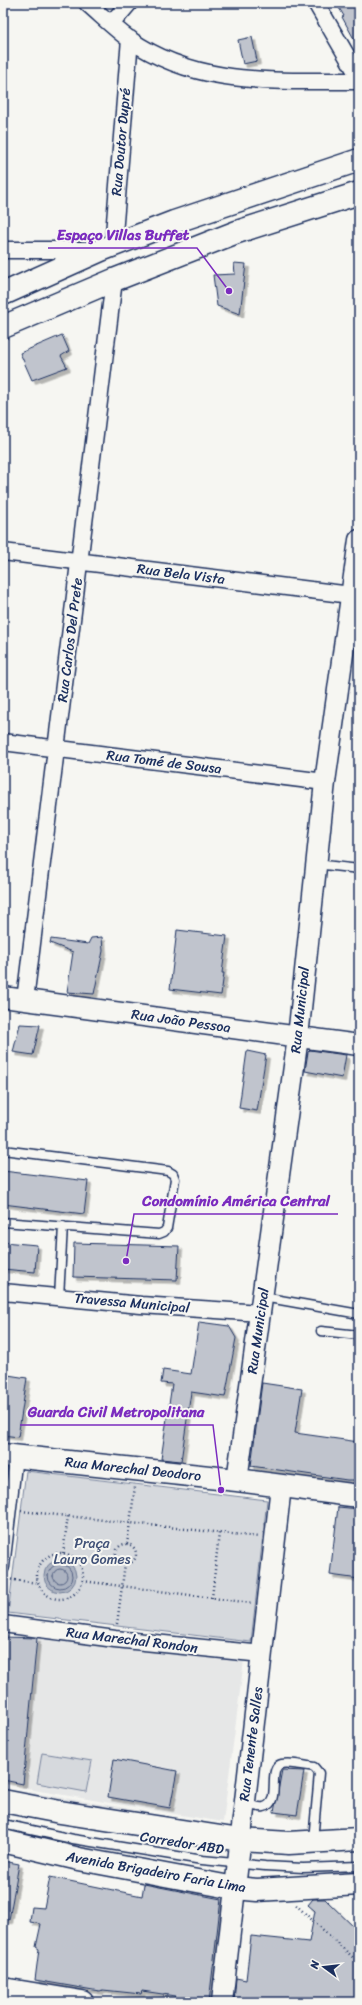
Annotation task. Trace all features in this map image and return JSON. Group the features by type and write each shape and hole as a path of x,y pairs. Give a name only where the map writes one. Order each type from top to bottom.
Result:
{"main road":[{"path":"3,294 107,248 174,222 359,160"},
{"path":"3,327 114,280 237,232 359,193"},
{"name":"Rua Marechal Deodoro","path":"10,1456 237,1480 359,1496"},
{"path":"3,1801 60,1812 265,1843 359,1839"},
{"name":"Avenida Brigadeiro Faria Lima","path":"3,1841 79,1859 235,1888 257,1890 359,1884"},
{"path":"3,1989 82,2002"}],"street":[{"path":"87,3 130,39 157,55 186,68 215,75 246,79 359,81"},
{"path":"111,24 129,3"},
{"path":"316,3 359,77"},
{"name":"Rua Doutor Dupré","path":"107,248 130,39"},
{"path":"3,250 107,248"},
{"name":"Rua Carlos Del Prete","path":"25,1000 114,280"},
{"name":"Rua Municipal","path":"237,1480 298,1037 325,782 355,595 359,540"},
{"name":"Rua Bela Vista","path":"3,552 355,595"},
{"name":"Rua Tomé de Sousa","path":"3,742 325,782"},
{"name":"Rua João Pessoa","path":"3,997 359,1045"},
{"name":"Travessa Municipal","path":"3,1292 141,1305 262,1305"},
{"path":"3,1567 10,1510 10,1456"},
{"name":"Rua Tenente Salles","path":"222,2002 281,1486"},
{"name":"Rua Marechal Rondon","path":"3,1624 115,1639 262,1654"}],"lane":[{"path":"316,864 359,869"},
{"path":"3,1150 168,1171 173,1174 174,1179 167,1228 164,1232 159,1234 3,1222"},
{"path":"59,1297 63,1226"},
{"path":"262,1305 359,1314"},
{"path":"321,1331 359,1335"},
{"path":"245,1803 262,1807 269,1804 272,1799 276,1770 279,1765 285,1764 314,1767 319,1773 313,1842"},
{"name":"Corredor ABD","path":"3,1824 73,1839 202,1860 303,1868 359,1866"}],"path":[{"path":"127,1544 138,1470"},
{"path":"10,1510 275,1539"},
{"path":"63,1553 68,1516"},
{"path":"212,1598 219,1533"},
{"path":"127,1544 134,1548 136,1554 132,1562 124,1564 117,1559 116,1552 119,1546 127,1544"},
{"path":"63,1553 72,1556 82,1567 83,1581 74,1595 59,1599 44,1593 38,1583 38,1571 40,1564 51,1555 63,1553"},
{"path":"115,1639 124,1564"},
{"path":"3,1579 38,1583"},
{"path":"83,1581 267,1605"},
{"path":"292,1902 359,1963"}],"shaded area":[{"path":"39,1634 244,1660 223,1822 22,1788"},
{"path":"29,1792 143,1811 142,1816 29,1796"}],"green space":[{"name":"Praça Lauro Gomes","path":"26,1471 267,1500 251,1642 8,1613"},
{"path":"42,1753 92,1761 86,1792 37,1783"}],"water":[{"path":"57,1560 63,1560 73,1567 76,1576 75,1582 69,1589 63,1592 57,1592 47,1585 44,1579 44,1573 51,1563"}],"building":[{"path":"336,3 359,3 359,48 342,17 344,16"},
{"path":"252,37 257,61 243,64 238,40"},
{"path":"234,263 246,264 240,314 217,306 213,275 235,274"},
{"path":"62,335 69,351 61,356 67,367 32,380 20,353"},
{"path":"177,930 227,936 222,973 224,973 221,995 170,989"},
{"path":"102,937 103,951 94,994 67,992 73,952 50,943 51,939 88,944 91,938"},
{"path":"20,1024 40,1025 33,1055 13,1052"},
{"path":"310,1050 346,1055 342,1078 305,1071 308,1052"},
{"path":"247,1051 266,1055 257,1111 239,1108"},
{"path":"3,1171 88,1181 84,1214 3,1204"},
{"path":"3,1242 37,1245 35,1272 3,1269"},
{"path":"74,1243 179,1246 177,1280 73,1277"},
{"path":"199,1322 229,1326 236,1338 225,1397 191,1392 181,1461 161,1459 172,1384 161,1383 163,1370 191,1374"},
{"path":"8,1375 27,1378 18,1437 3,1435 3,1409"},
{"path":"262,1383 302,1389 295,1433 359,1442 359,1480 347,1480 251,1466"},
{"path":"338,1507 359,1509 359,1579 330,1575"},
{"path":"3,1637 37,1638 23,1784 3,1780"},
{"path":"114,1759 177,1771 170,1808 108,1797"},
{"path":"282,1770 304,1771 297,1815 274,1812"},
{"path":"3,1861 19,1864 9,1920 3,1920"},
{"path":"50,1877 142,1896 144,1884 221,1899 209,2002 175,2002 176,1996 142,1991 141,1994 103,1990 99,1991 35,1980 39,1949 36,1947 41,1924 30,1922 32,1907 44,1908"},
{"path":"313,1899 325,1899 359,1932 359,1998 354,2002 234,2002 236,1978 246,1980 251,1936 309,1942 315,1911 308,1905"}],"place":[{"name":"Espaço Villas Buffet","path":"229,291"},
{"name":"Condomínio América Central","path":"126,1261"},
{"name":"Guarda Civil Metropolitana","path":"221,1490"}]}
